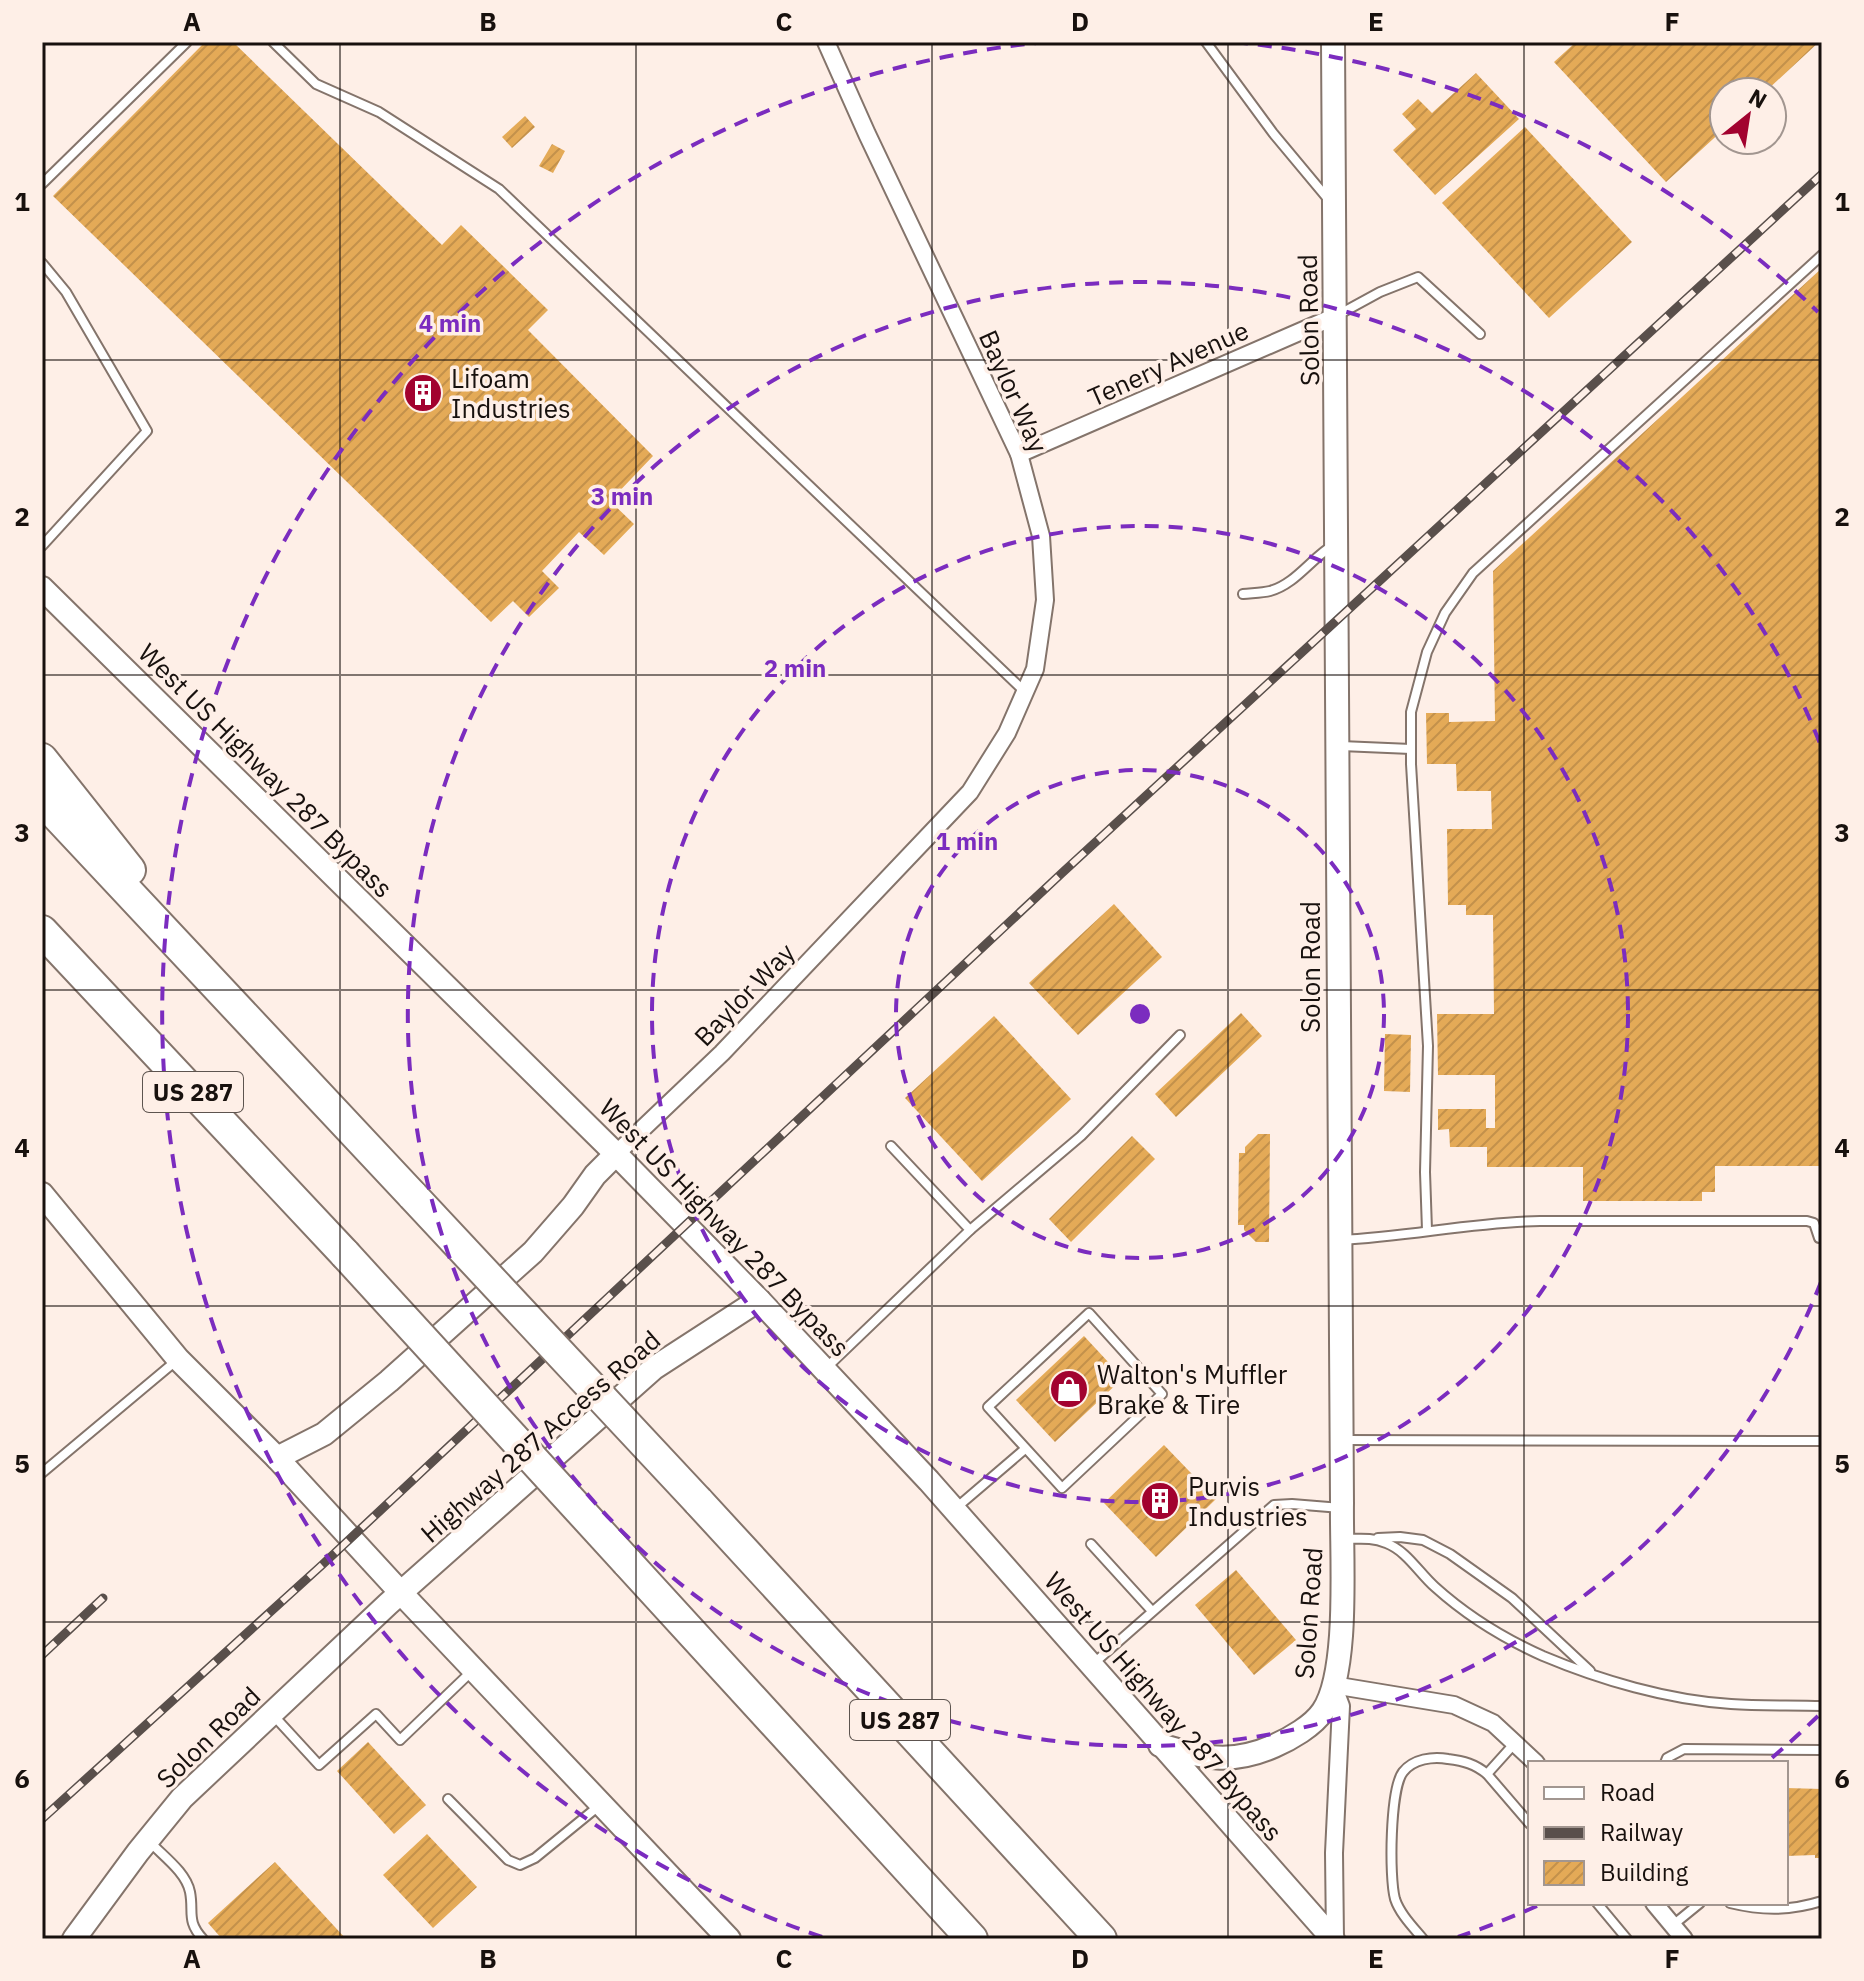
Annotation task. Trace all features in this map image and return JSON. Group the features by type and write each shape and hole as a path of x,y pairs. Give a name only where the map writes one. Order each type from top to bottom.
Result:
{"highway":[{"path":"42,759 120,855 140,890 144,909"},
{"name":"US 287","path":"42,800 698,1501 1101,1939"},
{"name":"US 287","path":"42,931 345,1254 972,1939"}],"main road":[{"name":"Solon Road","path":"1160,1745 1199,1757 1230,1759 1255,1754 1287,1741 1325,1708 1340,1646 1342,1508 1333,42"},
{"name":"West US Highway 287 Bypass","path":"42,588 616,1154 825,1369 1334,1939"},
{"path":"277,1458 324,1434 522,1262 616,1154"},
{"path":"42,1194 178,1359 277,1458 723,1938"},
{"name":"Highway 287 Access Road","path":"402,1594 654,1368 759,1300"},
{"name":"Solon Road","path":"74,1939 182,1798 402,1594"}],"street":[{"name":"Baylor Way","path":"616,1154 722,1053 970,792 1007,733 1035,669 1045,600 1041,536 1019,454 826,42"},
{"name":"Tenery Avenue","path":"1019,454 1336,316"},
{"path":"1333,1685 1454,1705 1493,1723 1534,1761"},
{"path":"1333,1685 1341,1706 1334,1853 1334,1939"},
{"path":"1656,1905 1684,1939"}],"lane":[{"path":"42,184 187,42"},
{"path":"273,42 316,84 379,112 499,189 1025,692"},
{"path":"1206,42 1273,133 1334,207"},
{"path":"1427,1230 1428,1046 1411,712 1427,652 1445,613 1473,573 1822,255"},
{"path":"42,263 66,292 147,431 42,546"},
{"path":"1336,316 1380,292 1418,277 1480,334"},
{"path":"1243,594 1273,590 1298,575 1321,552 1336,544"},
{"path":"1336,745 1411,749"},
{"path":"825,1369 970,1230 1081,1136 1180,1035"},
{"path":"891,1146 970,1230"},
{"path":"1340,1240 1387,1238 1500,1222 1807,1221 1814,1223 1820,1238"},
{"path":"1089,1313 1162,1394 1062,1488 1025,1449 988,1407 1089,1313"},
{"path":"42,1473 178,1359"},
{"path":"1341,1440 1822,1441"},
{"path":"954,1510 1025,1449"},
{"path":"1091,1666 1274,1505 1342,1508"},
{"path":"1341,1540 1400,1537 1423,1540 1450,1554 1512,1598 1593,1674"},
{"path":"1369,1538 1388,1543 1406,1556 1436,1588 1497,1632 1543,1656 1593,1674 1666,1694 1715,1702 1822,1706"},
{"path":"1091,1544 1152,1611"},
{"path":"272,1714 319,1765 376,1714 400,1740 474,1669"},
{"path":"1487,1774 1515,1743"},
{"path":"1666,1761 1684,1749 1822,1750"},
{"path":"1423,1939 1396,1902 1391,1880 1395,1790 1403,1771 1418,1761 1440,1757 1469,1762 1487,1774 1528,1822"},
{"path":"448,1799 508,1860 520,1865 535,1858 601,1804"},
{"path":"148,1839 182,1876 190,1891 189,1915 203,1939"},
{"path":"1742,1905 1796,1909 1822,1901"},
{"path":"1599,1905 1627,1939"},
{"path":"1673,1925 1698,1905"}],"building":[{"name":"Lifoam Industries","path":"205,42 233,42 442,245 461,225 548,310 528,330 653,456 610,501 634,524 604,555 579,532 542,571 559,588 529,617 513,601 491,622 53,196"},
{"path":"1576,42 1819,42 1782,76 1708,76 1708,144 1666,182 1554,62"},
{"path":"1476,73 1519,119 1435,195 1393,150 1416,129 1402,114 1418,99 1432,113"},
{"path":"525,116 535,127 512,148 502,137"},
{"path":"1525,127 1632,242 1549,318 1442,203"},
{"path":"552,144 565,151 553,173 539,166"},
{"path":"1822,268 1822,1166 1715,1166 1715,1192 1702,1192 1702,1201 1583,1201 1583,1167 1487,1167 1487,1147 1450,1147 1449,1129 1438,1130 1438,1109 1486,1109 1486,1128 1495,1128 1495,1075 1438,1075 1437,1014 1494,1014 1493,915 1466,915 1466,905 1448,905 1447,829 1492,829 1491,791 1457,791 1456,764 1427,764 1426,713 1449,713 1449,722 1495,721 1493,571"},
{"path":"1114,904 1162,957 1078,1035 1029,983"},
{"path":"1241,1013 1262,1036 1176,1117 1155,1094"},
{"path":"994,1016 1071,1099 982,1181 905,1098"},
{"path":"1385,1034 1411,1035 1410,1092 1384,1091"},
{"path":"1258,1134 1270,1134 1269,1242 1256,1242 1244,1230 1244,1225 1238,1225 1239,1153 1245,1153 1245,1147"},
{"path":"1132,1136 1155,1159 1071,1242 1049,1219"},
{"name":"Walton's Muffler Brake & Tire","path":"1084,1336 1123,1378 1055,1442 1016,1400"},
{"name":"Purvis Industries","path":"1164,1445 1216,1499 1156,1557 1104,1503"},
{"path":"1236,1570 1296,1640 1254,1675 1195,1605"},
{"path":"368,1742 426,1805 394,1834 337,1771"},
{"path":"1788,1788 1822,1789 1822,1858 1815,1858 1815,1855 1788,1856"},
{"path":"427,1834 477,1887 433,1928 383,1875"},
{"path":"275,1862 346,1939 222,1939 208,1923"}],"railway":[{"path":"42,1819 322,1565 1062,873 1822,174"},
{"path":"42,1655 103,1598"}],"place":[{"name":"Lifoam Industries","path":"423,393"},
{"name":"Walton's Muffler Brake & Tire","path":"1069,1389"},
{"name":"Purvis Industries","path":"1160,1501"}]}
